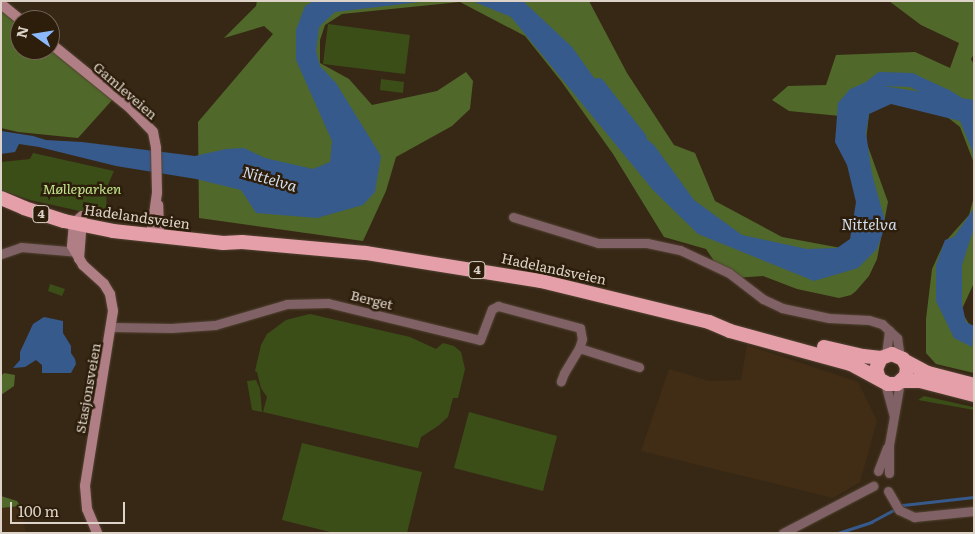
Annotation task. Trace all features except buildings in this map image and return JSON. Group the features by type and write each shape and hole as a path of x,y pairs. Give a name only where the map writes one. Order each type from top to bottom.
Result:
{"highway":[{"name":"Hadelandsveien","path":"1,198 80,221 223,237 242,242 366,253 489,272 586,291 709,322 730,331 851,364 882,381"},
{"name":"Hadelandsveien","path":"709,322 736,324 854,354 893,357 928,373 974,385"},
{"path":"901,382 907,370 893,357 876,369 882,381 894,384 920,381 974,395"}],"main road":[{"name":"Gamleveien","path":"60,51 130,108 151,128 155,137 157,202 160,212 155,230"},
{"path":"77,254 71,240 80,221"},
{"name":"Stasjonsveien","path":"77,254 107,289 112,304 112,327 85,486 87,509 96,533"}],"street":[{"path":"512,217 598,243 647,242 671,248 728,273 763,299 782,308 829,318 874,321 889,330 898,342 893,357"},
{"path":"1,254 21,246 77,254"},
{"name":"Berget","path":"112,327 171,328 215,325 287,304 328,303 480,340 492,309 498,306 580,328 582,339 579,348"},
{"path":"889,330 893,357"},
{"path":"562,381 564,372 579,348 639,367"},
{"path":"882,381 894,416"},
{"path":"889,473 889,445 901,382"},
{"path":"878,471 889,445"},
{"path":"783,533 872,486"},
{"path":"888,491 902,513 914,517 922,518 974,511"}],"shaded area":[{"path":"747,345 858,382 877,421 860,482 833,498 641,451 669,369 709,381 741,380"},
{"path":"20,506 26,533 1,533 1,508"}],"green space":[{"path":"257,1 589,1 627,73 674,145 695,153 715,201 782,237 852,250 870,215 840,116 789,111 772,100 788,86 826,85 836,55 915,52 950,68 959,43 921,25 889,1 974,1 974,54 971,59 974,65 974,163 960,127 946,116 893,100 869,114 866,141 888,202 877,259 869,276 856,291 851,295 839,298 797,289 763,276 734,278 714,261 706,249 664,237 613,154 561,81 525,36 460,2 342,14 325,25 320,40 320,63 349,79 372,105 437,91 466,72 473,81 470,109 452,126 396,157 386,191 363,241 199,218 198,122 273,34 264,26 224,38 256,6"},
{"path":"1,5 10,13 10,60 60,60 60,53 114,98 78,138 18,132 1,128"},
{"path":"328,24 410,35 405,74 323,64"},
{"path":"381,79 404,82 403,93 380,90"},
{"name":"Mølleparken","path":"33,153 114,171 106,189 107,217 30,200 1,190 1,162 30,159"},
{"path":"974,197 974,283 961,311 974,332 974,373 936,364 926,353 926,319 932,269 944,243 969,215"},
{"path":"50,284 65,289 62,296 48,291"},
{"path":"310,314 410,337 436,349 443,343 454,346 461,352 465,369 458,398 453,398 448,417 421,437 418,448 263,412 267,397 261,388 257,372 255,371 261,345 267,334 286,320"},
{"path":"4,373 15,375 14,386 1,395 1,376"},
{"path":"256,380 260,389 262,412 252,410 247,381"},
{"path":"924,396 973,407 974,410 918,400"},
{"path":"469,412 557,436 543,491 454,468"},
{"path":"302,443 422,472 407,533 334,533 282,520"},
{"path":"1,496 17,501 20,506 1,508"}],"water":[{"name":"Nittelva","path":"314,1 428,1 335,12 319,27 316,51 320,66 336,83 381,156 375,192 363,205 317,218 256,213 241,190 196,179 116,166 19,144 15,152 1,154 1,131 46,140 82,142 195,156 226,149 244,148 265,158 313,169 330,162 332,141 296,60 296,30 305,6"},
{"name":"Nittelva","path":"472,1 523,1 572,47 625,121 654,145 694,200 742,235 807,249 837,248 850,239 856,202 847,165 835,142 838,103 850,89 864,83 974,100 974,172 972,150 960,121 891,104 869,114 866,133 872,174 886,224 877,249 858,268 814,281 698,234 653,190 511,17"},
{"path":"974,208 974,228 962,265 962,304 966,322 974,326 972,347 954,338 936,301 936,265 945,240 954,237"},
{"path":"44,317 63,321 63,333 71,346 71,353 76,364 71,373 42,373 42,365 36,360 25,367 13,368 20,360 20,352 33,324"}],"waterway":[{"name":"Nittelva","path":"860,95 881,79 911,80 946,96 972,113 974,121"},
{"name":"Nittelva","path":"598,85 640,139"},
{"path":"838,533 871,522 903,505 974,497"}]}
